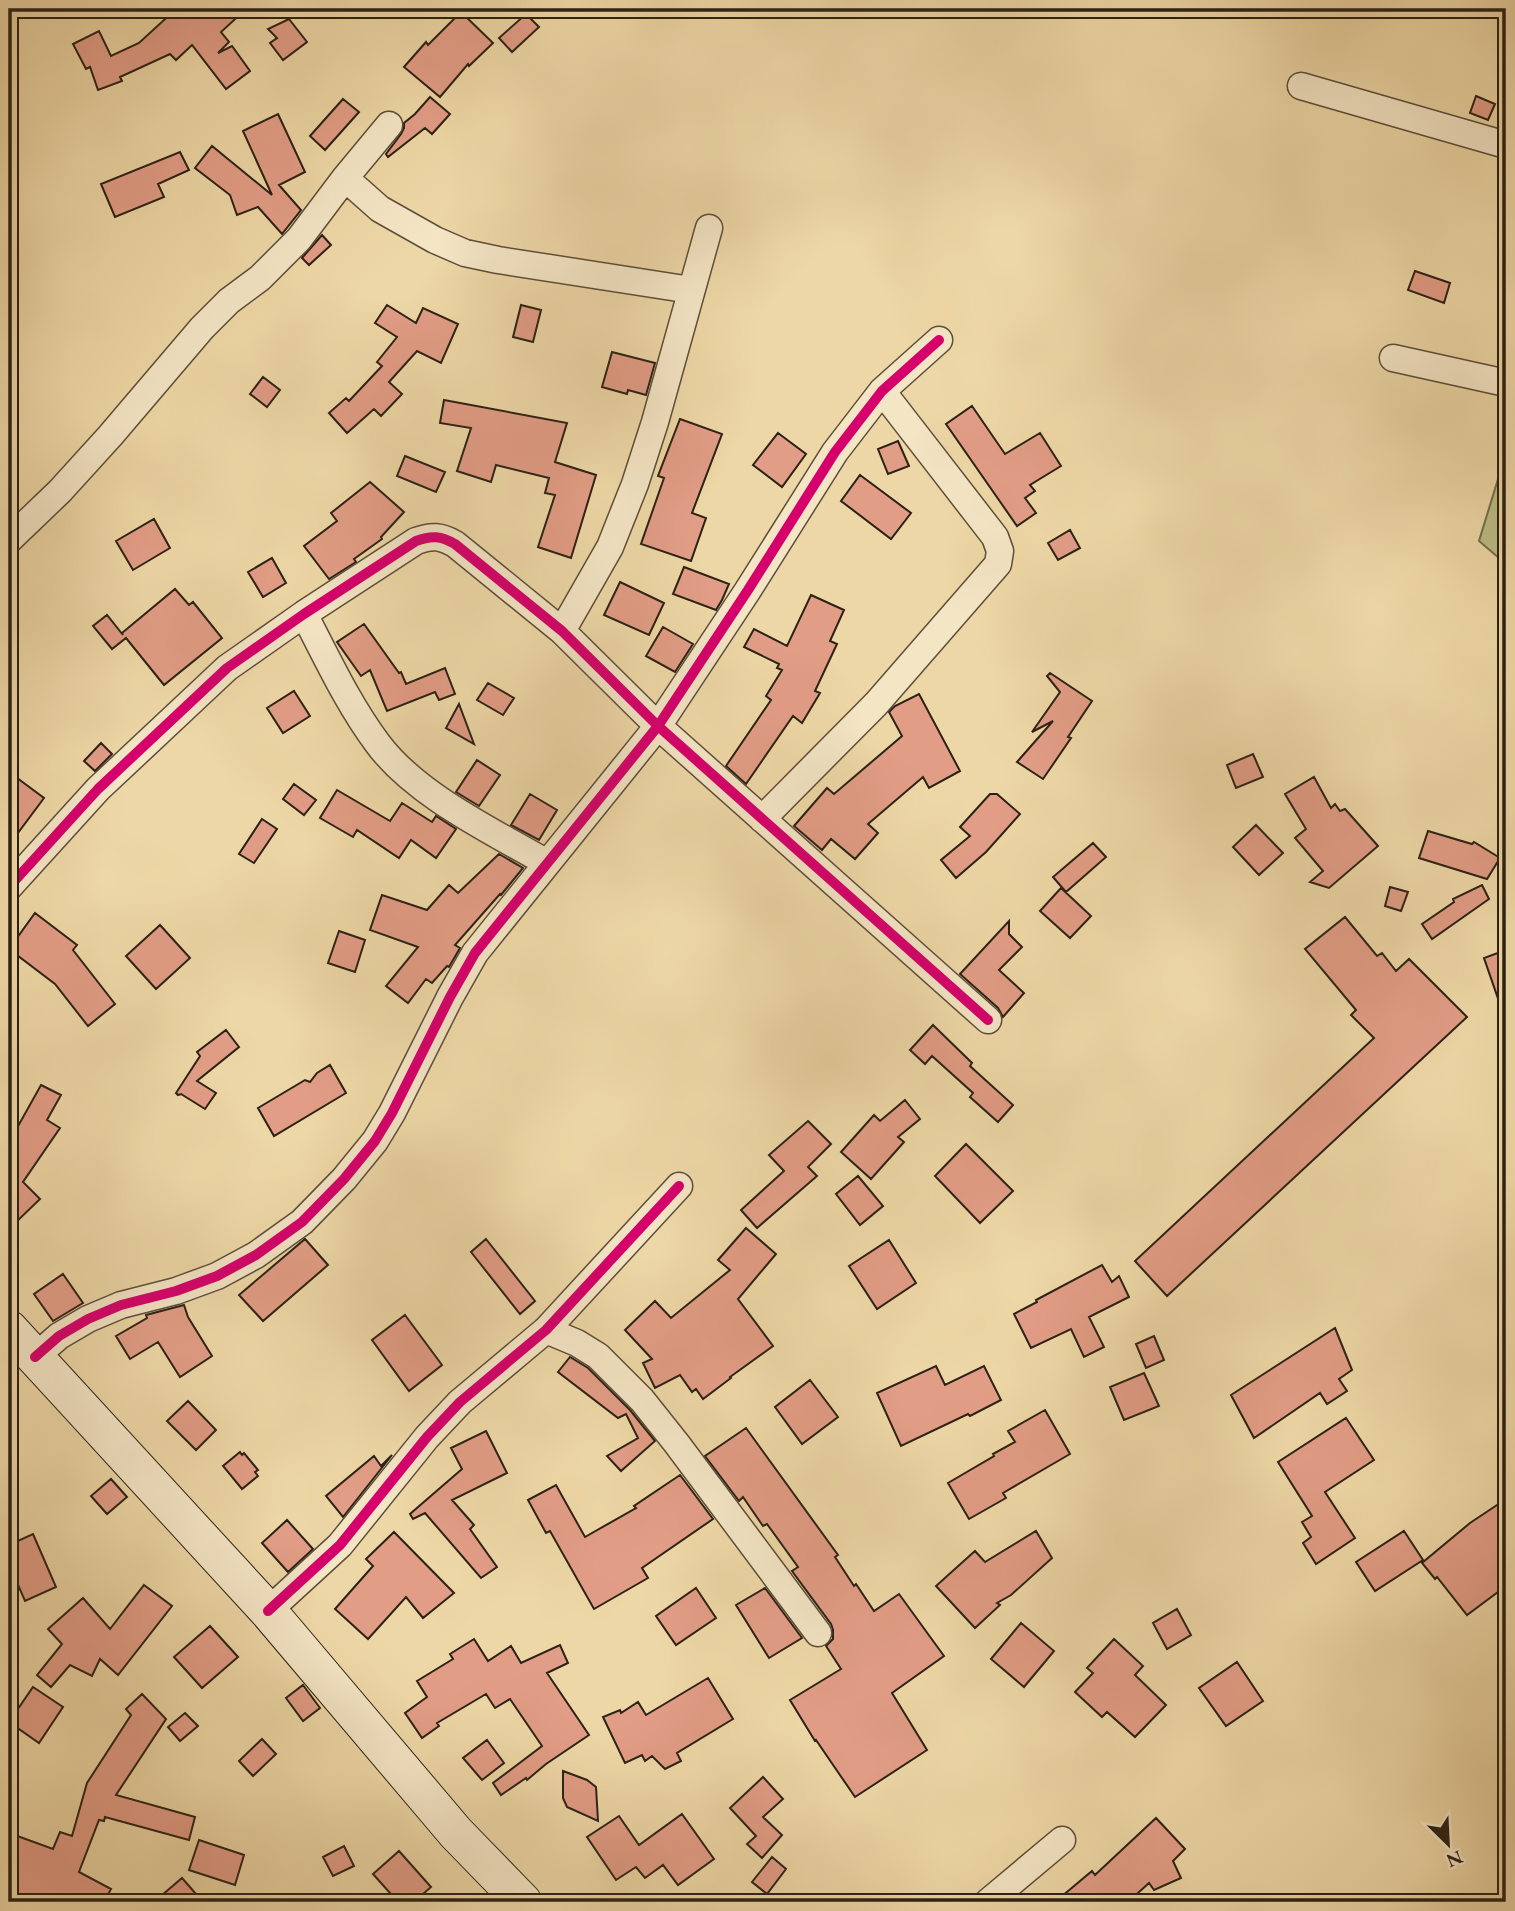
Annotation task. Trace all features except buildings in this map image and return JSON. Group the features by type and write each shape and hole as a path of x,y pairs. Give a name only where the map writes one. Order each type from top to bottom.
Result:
{"main road":[{"path":"9,1329 268,1611 456,1833 523,1902"}],"street":[{"path":"1301,86 1506,145"},
{"path":"9,540 60,491 202,328 291,248 389,125"},
{"path":"345,178 380,209 435,240 466,253 691,290"},
{"path":"562,631 610,547 635,484 709,228"},
{"path":"35,1357 59,1336 88,1319 121,1305 176,1291 218,1276 256,1255 302,1222 344,1178 375,1141 392,1113 475,953 657,726 748,590 835,452 882,391 939,340"},
{"path":"1394,358 1506,383"},
{"path":"762,819 876,704 998,564 1000,551 995,537 882,391"},
{"path":"9,887 98,789 227,668 416,541 429,536 442,537 455,544 562,631 657,726 988,1020"},
{"path":"304,614 352,704 379,745 407,774 451,807 547,863"},
{"path":"268,1611 340,1545 427,1437 460,1402 546,1330 679,1186"},
{"path":"546,1330 577,1343 598,1356 642,1400 818,1633"},
{"path":"988,1902 1062,1840"}],"green space":[{"path":"1506,453 1506,564 1479,541"}],"cycle path":[{"path":"35,1357 59,1336 88,1319 121,1305 176,1291 217,1276 256,1255 302,1222 344,1179 375,1141 392,1113 475,953 658,726 835,452 882,391 939,340"},
{"path":"9,887 98,789 227,668 416,541 436,537 455,544 562,631 658,726 988,1020"},
{"path":"268,1611 340,1545 427,1437 460,1402 546,1330 679,1186"}]}
